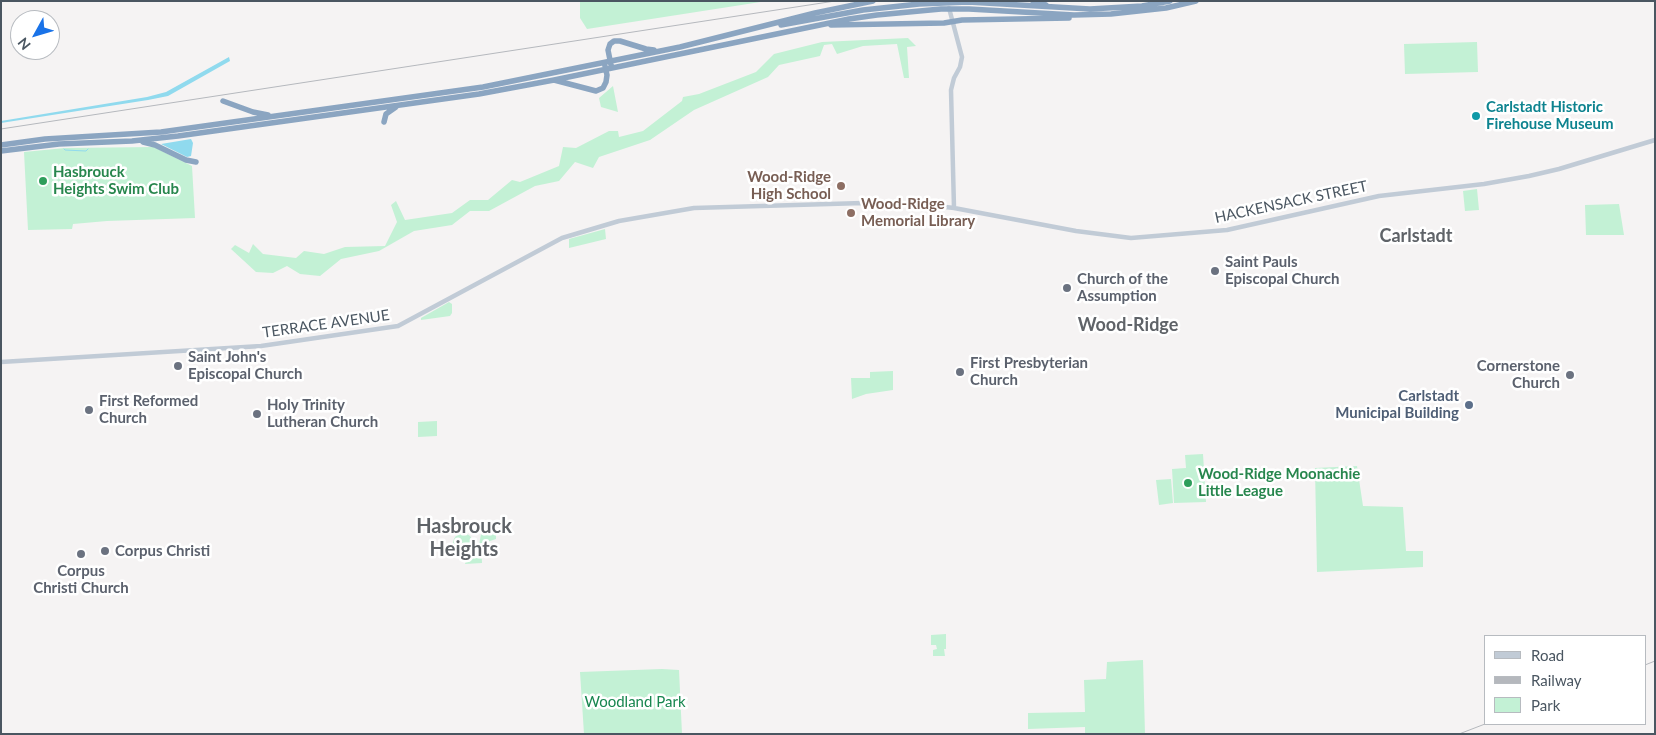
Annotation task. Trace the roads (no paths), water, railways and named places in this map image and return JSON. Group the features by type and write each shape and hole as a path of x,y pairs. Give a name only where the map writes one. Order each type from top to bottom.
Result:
{"highway":[{"path":"730,35 814,13 873,1"},
{"path":"1033,1 1063,9"},
{"path":"1,151 60,144 132,140 479,94 554,80 658,51 842,13 919,4 968,2 1063,9 1117,8 1170,1"},
{"path":"825,24 1076,18 1160,9 1196,1"},
{"path":"1,145 45,139 160,132 482,87 877,14 941,9 1074,15 1110,14"},
{"path":"554,80 596,92 605,85 608,50 610,44 614,41 658,51"},
{"path":"223,101 257,114 301,113"},
{"path":"363,110 378,113 384,122 388,112 402,105"},
{"path":"132,140 151,143 186,160 196,162"}],"main road":[{"path":"948,1 962,57 951,90 954,208"},
{"name":"HACKENSACK STREET","path":"690,208 863,203 920,204 954,208 1076,231 1131,238 1218,231 1378,196 1484,184 1529,176 1559,169 1655,140"},
{"name":"TERRACE AVENUE","path":"1,362 261,346 398,326 562,238 619,221 690,208"}],"water":[{"path":"229,57 230,61 168,96 1,123 1,121 147,97 166,92"},
{"path":"191,139 193,143 191,156 187,157 161,144"}],"waterway":[{"path":"64,149 86,151 88,149"}],"railway":[{"path":"1,129 835,1"},
{"path":"1646,665 1655,661"},
{"path":"1459,734 1484,724"}],"place":[{"name":"Carlstadt Historic Firehouse Museum","path":"1476,116"},
{"name":"Hasbrouck Heights Swim Club","path":"43,181"},
{"name":"Wood-Ridge High School","path":"841,186"},
{"name":"Wood-Ridge Memorial Library","path":"851,213"},
{"name":"Saint Pauls Episcopal Church","path":"1215,271"},
{"name":"Church of the Assumption","path":"1067,288"},
{"name":"Saint John's Episcopal Church","path":"178,366"},
{"name":"First Presbyterian Church","path":"960,372"},
{"name":"Cornerstone Church","path":"1570,375"},
{"name":"Carlstadt Municipal Building","path":"1469,405"},
{"name":"First Reformed Church","path":"89,410"},
{"name":"Holy Trinity Lutheran Church","path":"257,414"},
{"name":"Wood-Ridge Moonachie Little League","path":"1188,483"},
{"name":"Corpus Christi","path":"105,551"},
{"name":"Corpus Christi Church","path":"81,554"}],"district":[{"name":"Carlstadt","path":"1416,236"},
{"name":"Wood-Ridge","path":"1128,325"},
{"name":"Hasbrouck Heights","path":"464,538"}],"park label":[{"name":"Woodland Park","path":"635,702"}]}
